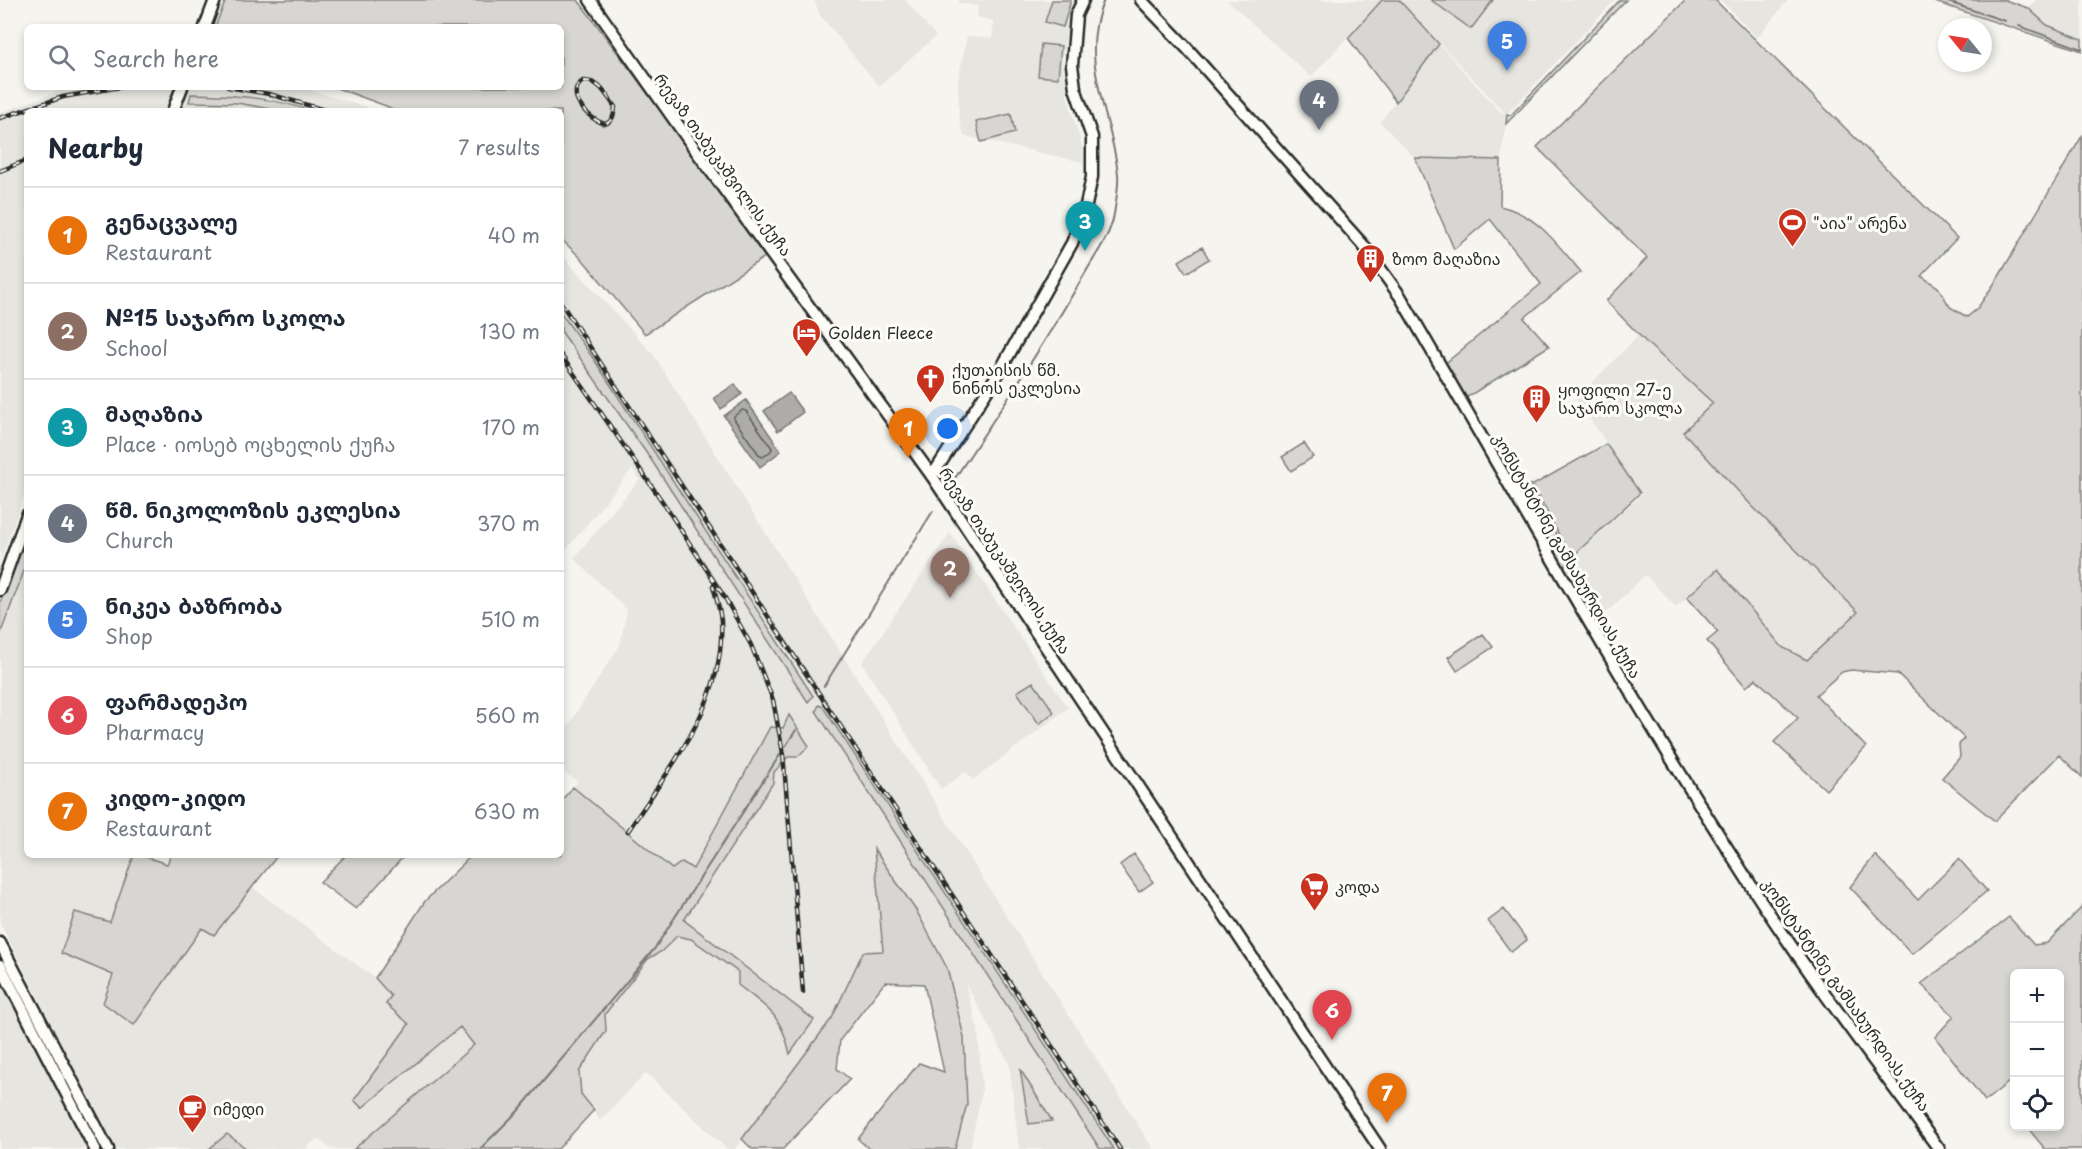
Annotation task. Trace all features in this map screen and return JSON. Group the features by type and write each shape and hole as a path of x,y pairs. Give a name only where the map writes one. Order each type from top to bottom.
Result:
{"main road":[{"path":"206,24 215,0"},
{"name":"რევაზ თაბუკაშვილის ქუჩა","path":"590,0 932,476 1380,1149"},
{"path":"932,476 1014,347 1072,243 1085,210 1092,177 1092,137 1076,88 1072,65 1076,15 1083,0"},
{"name":"კონსტანტინე გამსახურდიას ქუჩა","path":"1141,0 1364,246 1400,296 1602,645 1745,877 1821,990 1939,1149"},
{"path":"174,108 181,90"},
{"path":"0,590 24,523"},
{"path":"0,943 108,1149"},
{"path":"0,965 95,1149"}],"shaded area":[{"path":"226,0 578,0 664,115 765,257 645,334 583,260 564,242 564,108 389,108 342,90 564,90 564,24 216,24"},
{"path":"814,0 905,0 936,36 879,86 820,15"},
{"path":"959,0 1072,0 1062,61 1068,99 1082,146 1083,162 964,136 959,118 958,81 967,36 992,38 994,21 977,17 978,6 959,3"},
{"path":"1052,0 1071,0 1063,27 1045,22"},
{"path":"1227,0 1382,0 1311,77"},
{"path":"1382,0 1399,0 1439,44 1396,102 1348,38"},
{"path":"1399,0 1431,0 1471,29 1493,0 1615,0 1507,114 1501,160 1415,158 1380,122 1439,44 1499,111 1505,113"},
{"path":"1431,0 1493,0 1471,29"},
{"path":"1620,0 1626,0 1506,124 1507,114 1511,115"},
{"path":"1686,0 1715,0 1957,238 1921,276 1938,287 1950,307 1967,317 1977,309 1998,278 2082,136 2082,777 2059,755 1995,821 1942,778 1960,757 1959,745 1964,738 1898,674 1851,670 1842,672 1816,695 1866,747 1826,790 1774,742 1798,718 1756,679 1746,687 1707,641 1718,632 1687,597 1718,569 1782,647 1807,660 1858,612 1752,506 1683,432 1713,403 1648,344 1606,301 1647,258 1537,147"},
{"path":"1721,0 1788,0 1757,38"},
{"path":"1929,0 2005,0 2028,8 2047,25 2082,39 2082,51 1992,21 1992,18 1983,18"},
{"path":"2036,0 2082,0 2082,39 2047,25 2028,8"},
{"path":"1041,44 1061,46 1058,78 1038,76"},
{"path":"61,90 309,90 370,108 300,108 268,99 191,94 189,102 237,103 265,108 24,108 24,495 0,562 0,113"},
{"path":"191,94 237,96 302,108 265,108 237,103 189,102"},
{"path":"1011,114 1015,133 981,142 976,122"},
{"path":"1415,158 1501,160 1500,206 1513,210 1536,223 1581,272 1524,318 1549,346 1461,401 1441,367 1541,284 1490,219 1454,249"},
{"path":"1202,247 1209,259 1186,273 1179,261"},
{"path":"564,257 653,354 1153,1149 1114,1149 824,707 820,705 816,711 1100,1149 1019,1149 1009,1063 965,982 978,1030 982,1090 970,1149 955,1149 967,1104 964,1037 947,968 874,850 883,951 863,952 832,1018 735,1149 727,1149 646,1073 600,1121 589,1102 581,1094 579,1072 604,1014 648,959 662,951 677,936 691,939 738,972 738,985 774,1012 787,1040 790,1053 814,1021 684,920 773,784 774,772 788,757 789,716 783,729 770,727 693,869 682,862 673,869 573,787 578,782 564,772 564,732 620,645 627,610 574,558 640,479 632,469 564,552 564,335 652,461 808,701 595,361 564,317"},
{"path":"564,317 595,361 813,696 808,702 652,461 564,335"},
{"path":"1639,335 1713,403 1683,433 1752,506 1859,612 1807,660 1782,647 1718,570 1676,607 1645,575 1592,627 1560,570 1642,494 1576,399"},
{"path":"1304,443 1313,457 1291,471 1282,457"},
{"path":"1606,444 1640,493 1571,558 1533,485"},
{"path":"1530,484 1570,561 1560,570 1515,494"},
{"path":"950,533 1068,708 973,780 966,772 941,789 862,663"},
{"path":"24,537 24,571 0,635 0,603"},
{"path":"24,571 24,858 133,858 109,922 61,953 113,975 103,1003 134,1024 202,928 214,935 252,887 375,978 392,996 387,1004 410,1024 354,1099 361,1107 461,1027 474,1045 354,1149 331,1149 317,1138 306,1149 247,1149 227,1134 209,1149 116,1149 0,923 0,635"},
{"path":"1483,634 1493,647 1457,671 1448,657"},
{"path":"1033,682 1054,712 1039,724 1017,692"},
{"path":"819,705 823,707 1114,1149 1100,1149 816,711"},
{"path":"789,715 809,746 797,757 788,757 774,772 773,783 684,920 814,1020 790,1054 778,1021 765,1006 738,985 738,972 691,939 677,936 662,951 648,959 605,1014 606,1031 579,1072 581,1094 594,1110 558,1149 354,1149 474,1045 460,1027 362,1108 354,1100 409,1024 386,1004 391,996 375,978 425,901 469,858 564,858 564,798 573,787 672,869 682,862 693,869 770,727 783,728"},
{"path":"874,849 917,912 947,968 964,1037 967,1104 955,1149 869,1149 858,1139 919,1063 944,1072 924,984 885,982 840,1040 837,1069 850,1079 783,1149 752,1149 742,1139 832,1018 863,952 883,951"},
{"path":"1134,854 1153,882 1139,892 1120,865"},
{"path":"1875,855 1918,900 1959,859 1987,891 1912,954 1850,887"},
{"path":"133,858 149,858 167,864 170,858 276,858 214,935 202,928 134,1025 103,1003 113,975 61,953 75,912 110,922"},
{"path":"343,858 402,858 356,909 320,882"},
{"path":"2082,907 2082,1149 2045,1149 2030,1131 2064,1131 2064,969 2010,969 2010,1081 1985,1101 1935,1037 1954,1016 1921,984 2009,917 2034,945 2047,943"},
{"path":"1504,909 1527,940 1511,952 1488,921"},
{"path":"0,978 88,1149 0,1149"},
{"path":"1020,1069 1052,1121 1029,1124"},
{"path":"227,1134 247,1149 209,1149"}],"water":[{"path":"735,384 742,394 721,409 714,398"},
{"path":"789,393 803,412 778,431 764,411"},
{"path":"746,400 781,451 760,467 724,416"}],"waterway":[{"path":"949,487 1052,329 1102,246 1112,222 1118,174 1095,66 1094,44 1104,0"},
{"path":"1942,0 2005,21"},
{"path":"2019,26 2082,49"},
{"path":"824,686 933,511"},
{"path":"480,1149 519,1110 655,948 796,730"}],"railway":[{"path":"583,81 589,81 598,86 615,107 613,117 608,123 599,122 580,106 576,93 583,81"},
{"path":"30,108 63,97 103,90"},
{"path":"246,90 269,94 318,108"},
{"path":"0,118 24,110"},
{"path":"0,171 24,161"},
{"path":"564,308 1120,1149"},
{"path":"564,359 662,501 725,598 751,645 773,700 783,753 803,992"},
{"path":"628,831 677,758 705,706 720,651 721,621 713,586"}],"place":[{"name":"ნიკეა ბაზრობა","path":"1507,71"},
{"name":"წმ. ნიკოლოზის ეკლესია","path":"1319,130"},
{"name":"\"აია\" არენა","path":"1792,248"},
{"name":"მაღაზია","path":"1085,251"},
{"name":"ზოო მაღაზია","path":"1371,284"},
{"name":"Golden Fleece","path":"807,358"},
{"name":"ქუთაისის წმ. ნინოს ეკლესია","path":"931,404"},
{"name":"ყოფილი 27-ე საჯარო სკოლა","path":"1537,424"},
{"name":"გენაცვალე","path":"908,458"},
{"name":"№15 საჯარო სკოლა","path":"950,598"},
{"name":"კოდა","path":"1314,912"},
{"name":"ფარმადეპო","path":"1332,1040"},
{"name":"კიდო-კიდო","path":"1387,1123"},
{"name":"იმედი","path":"192,1134"}]}
